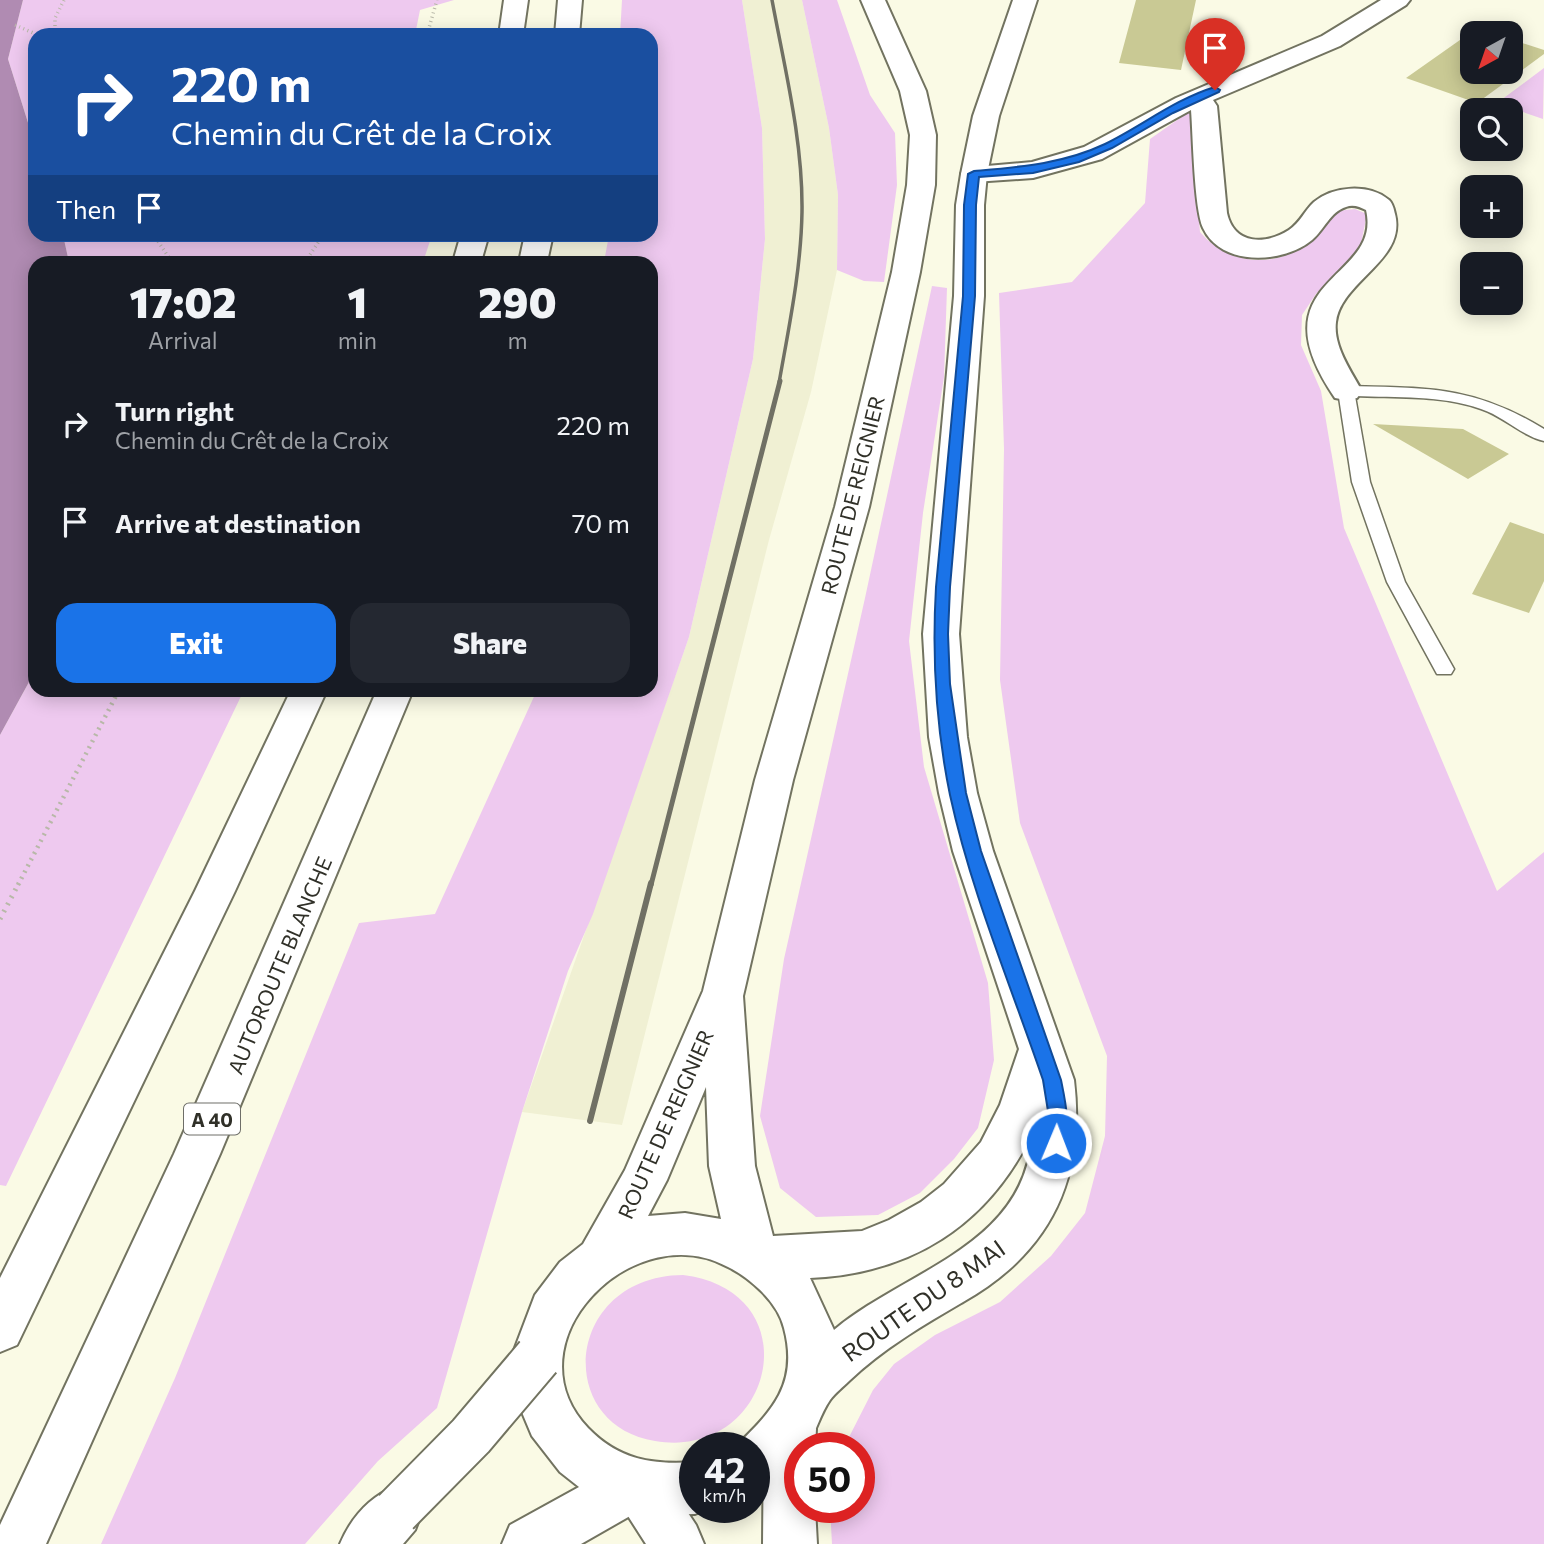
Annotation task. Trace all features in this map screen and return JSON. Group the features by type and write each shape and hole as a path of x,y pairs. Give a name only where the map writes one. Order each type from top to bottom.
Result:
{"main road":[{"path":"512,28 516,0"},
{"path":"567,28 570,0"},
{"name":"ROUTE DE REIGNIER","path":"596,1259 644,1181 724,991 774,780 852,507 906,272 924,152 920,116 873,0"},
{"name":"ROUTE DU 8 MAI","path":"770,1452 800,1407 874,1329 988,1259 1024,1221 1048,1175 1056,1143 1055,1096 973,851 958,793 943,684 940,634 969,296 970,205 974,174 986,116 1024,0"},
{"path":"974,174 1033,170 1076,159 1109,146 1196,98 1331,41 1398,0"},
{"path":"1196,98 1204,106 1216,227 1230,242 1248,249 1278,247 1302,234 1325,207 1343,197 1364,198 1380,205 1384,221 1378,240 1368,257 1329,302 1321,318 1321,332 1326,347 1346,390"},
{"path":"0,1329 215,891 306,697"},
{"name":"AUTOROUTE BLANCHE","path":"19,1544 197,1154 393,697"},
{"name":"ROUTE DE REIGNIER","path":"724,991 732,1166 756,1256"},
{"path":"756,1256 864,1251 901,1237 949,1209 976,1185 998,1157 1022,1111 1041,1049"},
{"path":"679,1489 636,1486 603,1473 579,1457 560,1436 539,1385 538,1357 544,1327 558,1298 596,1259 631,1242 662,1234 694,1234 724,1241 756,1256 781,1277 798,1301 810,1326 813,1356 800,1407 788,1488 790,1544"},
{"path":"367,1544 471,1437 538,1357"},
{"path":"529,1544 636,1486"},
{"path":"636,1486 677,1544"}],"lane":[{"path":"1444,669 1396,582 1361,482 1346,390 1463,399 1512,416 1544,436"}],"path":[{"path":"55,28 55,18 64,0"},
{"path":"429,28 437,0"},
{"path":"15,25 28,31"},
{"path":"0,919 115,697"}],"shaded area":[{"path":"0,0 23,0 8,59 28,123 28,242 65,242 68,256 28,256 28,684 0,735"},
{"path":"23,0 454,0 420,10 416,28 28,28 28,123 8,59"},
{"path":"622,0 742,0 762,128 765,239 753,359 689,637 593,914 568,971 522,1112 437,1408 378,1461 305,1544 101,1544 175,1378 359,923 435,914 534,697 658,697 658,256 605,256 608,242 658,242 658,28 620,28"},
{"path":"742,0 802,0 829,128 838,195 837,270 811,392 769,540 622,1125 522,1112 689,637 753,359 765,239 762,128"},
{"path":"802,0 837,0 870,95 895,133 897,185 884,282 864,281 837,270 838,195 829,128"},
{"path":"1544,68 1543,119 1523,112 1523,98 1504,98"},
{"path":"1190,111 1200,232 1211,243 1237,257 1266,260 1281,257 1308,243 1337,211 1355,209 1367,214 1360,249 1316,294 1302,315 1301,345 1321,391 1344,528 1497,891 1544,852 1544,1544 832,1544 831,1523 875,1523 875,1432 852,1432 873,1390 894,1364 935,1335 1000,1302 1051,1256 1085,1213 1105,1136 1107,1056 1020,823 1000,680 1004,449 999,293 1072,282 1145,203 1150,139"},
{"path":"65,242 430,242 425,256 68,256"},
{"path":"932,286 947,288 944,377 923,513 909,641 924,767 988,983 994,1060 978,1128 954,1159 920,1193 878,1215 816,1217 780,1188 760,1116 784,959"},
{"path":"28,684 28,697 241,697 6,1186 0,1185 0,735"},
{"path":"683,1275 724,1288 750,1311 763,1340 762,1372 750,1401 728,1426 714,1432 679,1432 679,1440 655,1441 622,1429 599,1408 588,1381 586,1352 596,1323 615,1299 644,1282"}],"building":[{"path":"1136,0 1196,0 1181,70 1119,63"},
{"path":"1460,40 1460,84 1503,84 1484,98 1463,98 1406,78"},
{"path":"1523,43 1544,50 1544,54 1523,69"},
{"path":"1373,424 1463,429 1509,454 1468,479"},
{"path":"1510,522 1544,534 1544,581 1529,613 1472,594"}],"railway":[{"path":"772,0 792,106 802,185 799,255 779,383"},
{"path":"651,885 780,381"},
{"path":"590,1121 651,883"}],"route":[{"path":"1056,1143 1057,1111 1052,1080 993,913 958,793 948,737 943,684 940,634 970,283 970,205 974,174 1033,170 1076,159 1109,146 1169,111 1215,90"}]}
